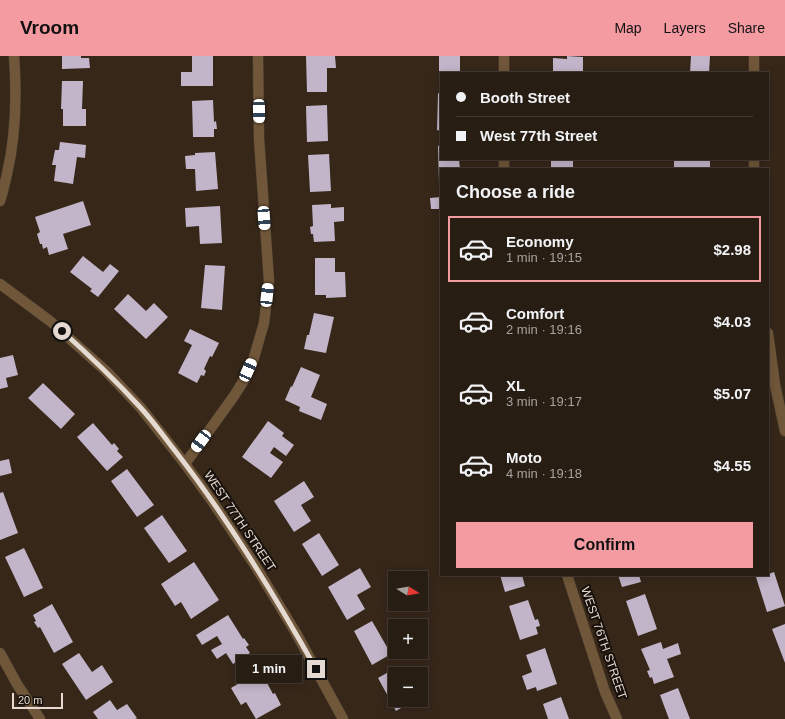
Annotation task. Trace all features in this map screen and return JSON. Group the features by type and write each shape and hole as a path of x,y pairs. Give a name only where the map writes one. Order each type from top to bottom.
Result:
{"street":[{"path":"0,201 11,157 15,117 16,80 14,56"},
{"path":"185,464 244,380 253,361 264,323 269,281 259,139 258,56"},
{"path":"504,56 504,72"},
{"path":"754,56 754,72"},
{"name":"WEST 77TH STREET","path":"0,284 50,320 106,372 141,408 212,501 256,567 296,633 343,719"},
{"path":"769,340 775,385 785,431"},
{"name":"WEST 76TH STREET","path":"567,576 605,692 617,719"},
{"path":"0,653 17,684 40,719"}],"building":[{"path":"62,56 81,56 81,58 89,58 90,68 62,69"},
{"path":"192,56 213,56 213,86 181,86 181,72 192,72"},
{"path":"306,56 335,56 336,68 327,68 327,92 307,92"},
{"path":"439,56 460,56 460,72 440,72 439,79"},
{"path":"567,56 583,57 583,72 553,72 553,58 567,59"},
{"path":"691,56 710,56 709,72 690,72"},
{"path":"62,81 83,81 82,109 86,109 86,126 63,126 63,109 61,109"},
{"path":"438,93 440,94 440,131 437,130"},
{"path":"213,100 214,122 216,121 217,129 214,129 214,137 193,137 192,101"},
{"path":"327,105 328,141 307,142 306,106"},
{"path":"60,142 86,145 85,158 77,157 73,184 54,181 56,165 52,165 55,150 59,150"},
{"path":"440,145 440,160 459,160 460,168 440,168 440,183 439,183 438,146"},
{"path":"215,152 218,189 196,191 195,169 186,169 185,156 195,155 195,153"},
{"path":"329,154 331,191 310,192 308,155"},
{"path":"551,160 573,160 573,168 551,168"},
{"path":"674,160 710,160 710,168 674,168"},
{"path":"440,197 440,219 439,209 431,209 430,198"},
{"path":"83,201 91,225 63,234 68,249 49,255 47,247 43,249 42,244 40,244 37,234 40,232 35,217"},
{"path":"331,204 331,208 344,207 344,221 334,222 335,241 314,242 310,227 313,226 312,205"},
{"path":"220,206 222,243 200,244 199,226 186,227 185,208"},
{"path":"83,256 103,272 110,264 119,271 98,297 90,291 92,289 70,272"},
{"path":"315,258 335,258 335,272 345,272 346,297 326,298 326,295 315,295"},
{"path":"205,265 225,266 222,310 201,308"},
{"path":"128,294 146,311 154,303 168,317 146,339 114,309"},
{"path":"314,313 334,317 326,353 304,349"},
{"path":"190,329 219,343 212,357 210,356 204,369 206,371 204,376 201,375 197,383 178,373 192,345 184,341"},
{"path":"13,355 18,375 6,378 8,387 0,389 0,358"},
{"path":"301,367 320,375 311,397 327,404 321,420 299,411 300,407 285,400"},
{"path":"43,383 75,414 61,429 28,398"},
{"path":"268,421 284,433 282,436 294,445 286,456 274,447 270,453 283,462 271,478 242,457"},
{"path":"93,423 112,445 114,443 119,449 117,451 123,457 107,471 77,437"},
{"path":"9,459 12,473 0,476 0,461"},
{"path":"127,469 154,505 137,517 111,481"},
{"path":"304,481 314,497 301,505 311,521 294,532 274,501"},
{"path":"3,492 18,533 0,540 0,493"},
{"path":"162,515 187,551 169,563 144,528"},
{"path":"319,533 339,565 322,576 302,544"},
{"path":"24,548 43,588 24,597 5,557"},
{"path":"194,562 219,600 191,619 181,602 175,606 161,584"},
{"path":"360,568 371,587 357,595 365,609 347,620 328,587"},
{"path":"774,572 785,606 767,612 756,577 769,576 769,574"},
{"path":"500,576 522,576 525,586 505,592"},
{"path":"618,576 639,576 641,582 622,587"},
{"path":"645,594 657,629 638,636 626,601"},
{"path":"528,600 535,620 538,619 540,626 536,627 538,634 520,640 509,606"},
{"path":"52,604 73,642 54,653 40,627 38,628 34,622 36,621 33,615"},
{"path":"228,615 243,639 244,638 249,645 246,647 250,653 233,664 226,653 217,659 211,650 222,644 217,636 202,645 196,635"},
{"path":"372,621 388,649 388,656 372,665 354,631"},
{"path":"785,624 785,663 772,629"},
{"path":"661,642 663,649 678,643 681,654 667,659 674,677 654,684 652,677 650,678 647,671 650,670 641,649"},
{"path":"545,648 557,684 537,691 536,687 527,690 522,676 532,672 526,655"},
{"path":"79,653 92,672 102,665 113,682 86,700 62,664"},
{"path":"261,665 269,679 266,681 273,694 275,693 281,705 256,719 246,702 241,705 231,688 243,681 241,677"},
{"path":"388,672 388,696 378,678"},
{"path":"678,688 690,719 669,719 660,695"},
{"path":"561,697 569,719 548,719 543,704"},
{"path":"110,700 117,710 127,704 137,718 98,719 93,712"},
{"path":"394,707 403,707 396,711"}],"route":[{"path":"62,331 106,372 141,408 185,464 212,501 256,567 316,669"}]}
